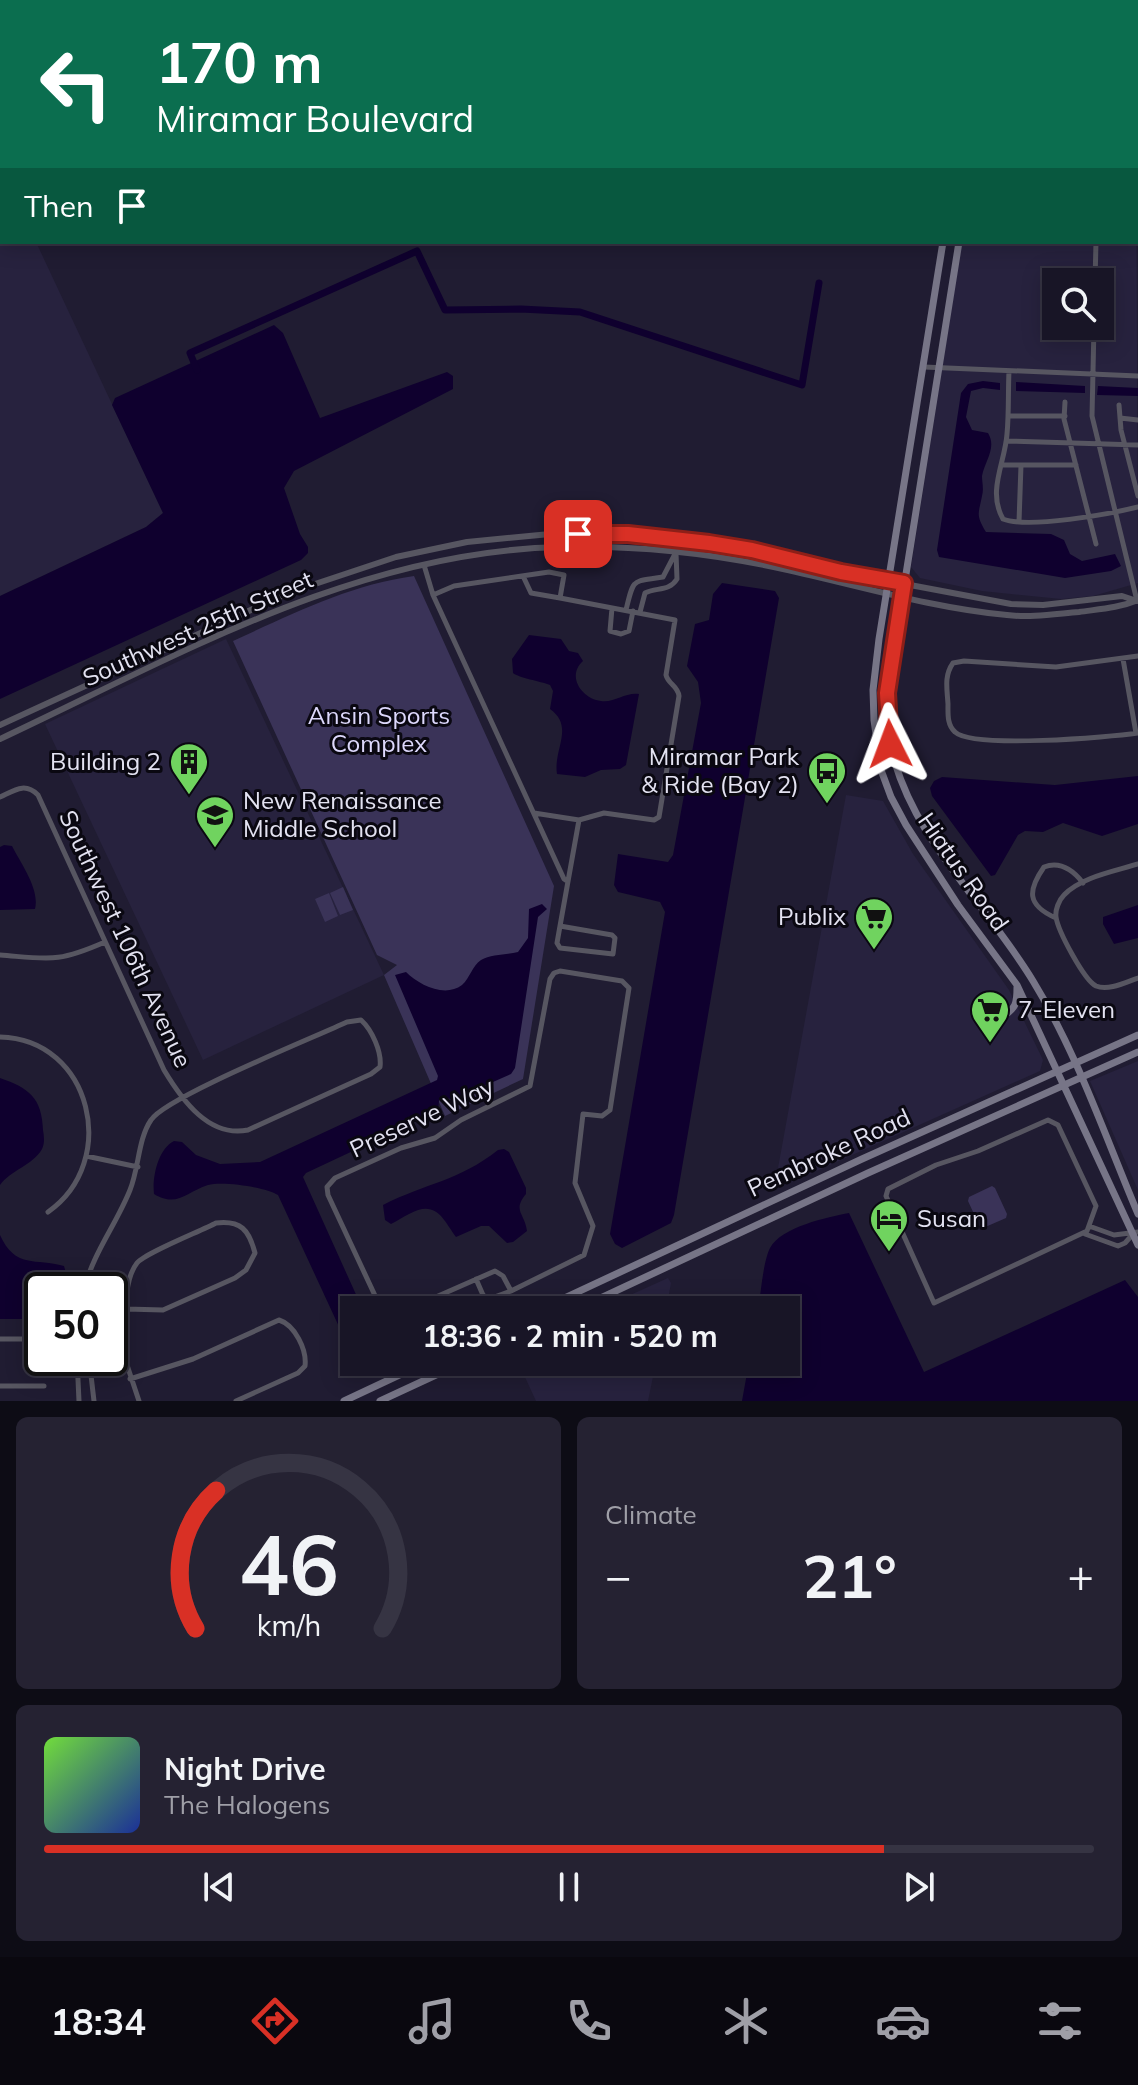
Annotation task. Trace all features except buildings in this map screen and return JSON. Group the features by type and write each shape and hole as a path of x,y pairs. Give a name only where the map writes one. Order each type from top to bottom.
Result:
{"main road":[{"name":"Hiatus Road","path":"943,244 885,592 873,690 881,770 891,797 911,833 958,905 1017,985 1138,1245"},
{"name":"Hiatus Road","path":"959,244 887,693 890,744 906,794 923,825 1034,982 1080,1077 1138,1214"},
{"path":"911,833 923,825"},
{"path":"1002,1017 1014,1010 1017,985"},
{"name":"Pembroke Road","path":"569,1296 1138,1035"},
{"name":"Pembroke Road","path":"605,1296 1138,1052"},
{"path":"862,1159 868,1173"},
{"path":"670,1249 676,1263"},
{"path":"344,1401 397,1376"},
{"path":"380,1401 433,1376"}],"street":[{"path":"1095,268 1096,244"},
{"path":"1094,340 1092,416 1138,600"},
{"path":"924,367 1138,376"},
{"path":"1009,371 1006,441 997,474 996,500 1003,519 1019,522 1089,518 1138,507"},
{"path":"1065,402 1070,443 1096,544"},
{"path":"1119,405 1138,496"},
{"path":"1008,416 1065,416"},
{"path":"1120,418 1138,420"},
{"path":"1006,441 1138,445"},
{"path":"1001,465 1076,465"},
{"path":"1019,522 1021,465"},
{"name":"Southwest 25th Street","path":"0,725 276,598 341,573 467,542 553,534 628,534 752,550 841,572 1011,604 1043,605 1122,596 1138,600"},
{"name":"Southwest 25th Street","path":"0,739 294,602 343,585 474,555 559,547 708,555 782,568 962,609 1024,616 1122,607 1138,600"},
{"path":"612,608 610,631 621,634 629,631 633,585 644,577 663,577 676,552"},
{"path":"633,611 645,593 667,589 677,579 676,552"},
{"path":"424,565 433,595 567,881"},
{"path":"433,595 454,586 549,572 564,575 560,598"},
{"path":"523,576 531,593 675,620 666,675 679,696 659,817 654,820 602,813 579,820 534,813"},
{"path":"1123,659 1137,733 1068,740 1011,741 960,736 953,731 949,722 946,672 953,663 964,661 1056,667 1138,656"},
{"name":"Southwest 106th Avenue","path":"0,797 22,787 31,788 38,795 164,1070 183,1097 206,1120 226,1132 236,1133 257,1126 371,1074 380,1067 381,1057 366,1024 361,1020 347,1022 183,1097"},
{"path":"560,926 612,935 615,938 613,954 560,948 557,943 567,881 579,820"},
{"path":"1138,864 1083,883 1064,895 1056,918 1085,976 1095,985 1111,987 1138,978"},
{"path":"1056,918 1046,914 1032,893 1032,885 1044,867 1058,865 1072,871 1083,883"},
{"path":"0,955 54,960 71,957 105,942"},
{"name":"Preserve Way","path":"375,1296 328,1195 329,1182 401,1148 435,1138 461,1120 530,1086 550,979 554,973 560,971 622,981 629,988 628,999 610,1110 602,1116 583,1114 575,1183 593,1226 584,1255 511,1291"},
{"path":"0,1037 12,1037 47,1051 73,1077 85,1100 91,1134 86,1156 65,1200 48,1212"},
{"path":"90,1272 97,1250 130,1191 149,1122 156,1113 183,1097"},
{"path":"1087,1230 1096,1206 1058,1125 1052,1121 1044,1121 978,1151 936,1165 891,1186 886,1193 934,1303 1087,1230 1114,1235 1135,1233"},
{"path":"86,1156 138,1167"},
{"path":"229,1221 247,1231 255,1253 253,1261 235,1278 163,1310 126,1309 131,1273 139,1260 216,1223 229,1221"},
{"path":"1087,1230 1118,1246 1135,1233"},
{"path":"500,1272 511,1291 489,1299 483,1295 476,1279 500,1272"},
{"name":"Preserve Way","path":"442,1296 476,1279"},
{"path":"130,1379 193,1359 279,1320 286,1322 306,1358 305,1366 298,1373 236,1401"},
{"path":"0,1339 24,1339"},
{"path":"128,1358 130,1379 139,1401"},
{"path":"78,1376 79,1401"},
{"path":"91,1376 94,1401"},
{"path":"0,1386 44,1386"}],"shaded area":[{"path":"0,244 37,244 163,513 146,527 0,596"},
{"path":"962,244 1137,244 1138,583 1093,596 1061,599 982,591 920,578 911,567"},
{"path":"274,325 283,333 320,418 447,372 453,376 453,389 294,471 284,488 300,534 308,547 308,553 301,560 0,699 0,596 146,527 163,513 112,405 115,398"},
{"path":"983,381 1000,383 1000,390 983,388 971,391 966,417 972,430 988,433 990,438 991,449 982,476 979,514 986,532 1051,534 1064,540 1070,554 1082,561 1115,554 1121,566 1111,571 1065,578 939,557 937,550 961,393 968,384"},
{"path":"1016,382 1085,386 1085,393 1016,391"},
{"path":"1098,386 1138,388 1138,396 1097,395"},
{"path":"722,583 775,591 779,598 674,1215 671,1223 622,1248 615,1244 610,1234 665,912 660,902 618,892 614,885 618,854 668,862 673,855 701,703 698,682 687,666 695,624 709,620 713,594"},
{"path":"529,635 561,639 569,651 578,653 583,661 578,667 576,680 588,696 606,701 639,694 626,765 585,777 557,774 562,731 561,723 550,709 553,691 550,685 513,673 512,659"},
{"name":"New Renaissance Middle School","path":"226,639 384,975 203,1060 45,724"},
{"path":"1138,776 1138,824 1102,836 1063,823 1043,832 1025,831 1018,835 995,875 991,876 932,796 930,788 934,781 942,777 1055,785"},
{"path":"846,795 883,801 913,854 1009,990 1043,1060 1040,1071 774,1190"},
{"path":"12,846 29,877 35,893 35,909 0,910 0,847"},
{"path":"542,904 547,909 538,917 515,1068 511,1074 452,1100 443,1096 439,1100 438,1111 303,1177 357,1296 340,1296 340,1329 278,1195 233,1184 208,1185 175,1199 154,1194 155,1172 160,1157 174,1141 182,1142 196,1155 220,1164 260,1162 437,1080 438,1076 395,975 406,972 432,988 455,989 465,982 481,960 518,952 528,938 529,909"},
{"path":"1138,905 1138,938 1114,944 1103,924 1103,917"},
{"path":"1138,1061 1138,1190 1090,1081"},
{"path":"0,1078 26,1090 37,1102 44,1140 38,1155 0,1185"},
{"path":"498,1150 509,1152 526,1188 520,1208 527,1231 513,1242 507,1243 489,1226 481,1226 456,1237 443,1218 432,1210 418,1210 391,1224 385,1220 383,1205 470,1169"},
{"path":"849,1213 924,1372 1125,1280 1138,1297 1138,1401 742,1401 746,1376 800,1376 800,1296 760,1296 770,1248 784,1234 818,1220"},
{"path":"0,1235 19,1258 64,1266 66,1272 24,1272 24,1319 0,1319"},
{"path":"668,1278 671,1283 669,1296 628,1296"},
{"path":"524,1376 653,1376 648,1401 536,1401"}],"green space":[{"name":"Ansin Sports Complex","path":"414,576 554,886 523,1079 445,1116 384,975 397,965 377,955 233,641 344,593"},
{"path":"343,887 353,910 340,915 330,893"},
{"path":"329,893 338,916 325,922 315,899"},
{"path":"992,1186 1007,1214 1006,1218 983,1228 968,1201 969,1197"}],"waterway":[{"path":"197,370 190,353 417,251 445,310 580,312 802,385 819,283"}],"place":[{"name":"Building 2","path":"189,796"},
{"name":"Miramar Park & Ride (Bay 2)","path":"827,805"},
{"name":"New Renaissance Middle School","path":"215,849"},
{"name":"Publix","path":"874,951"},
{"name":"7-Eleven","path":"990,1044"},
{"name":"Susan","path":"889,1253"}],"route":[{"path":"578,534 628,534 709,543 904,583 887,693 890,744"}]}
